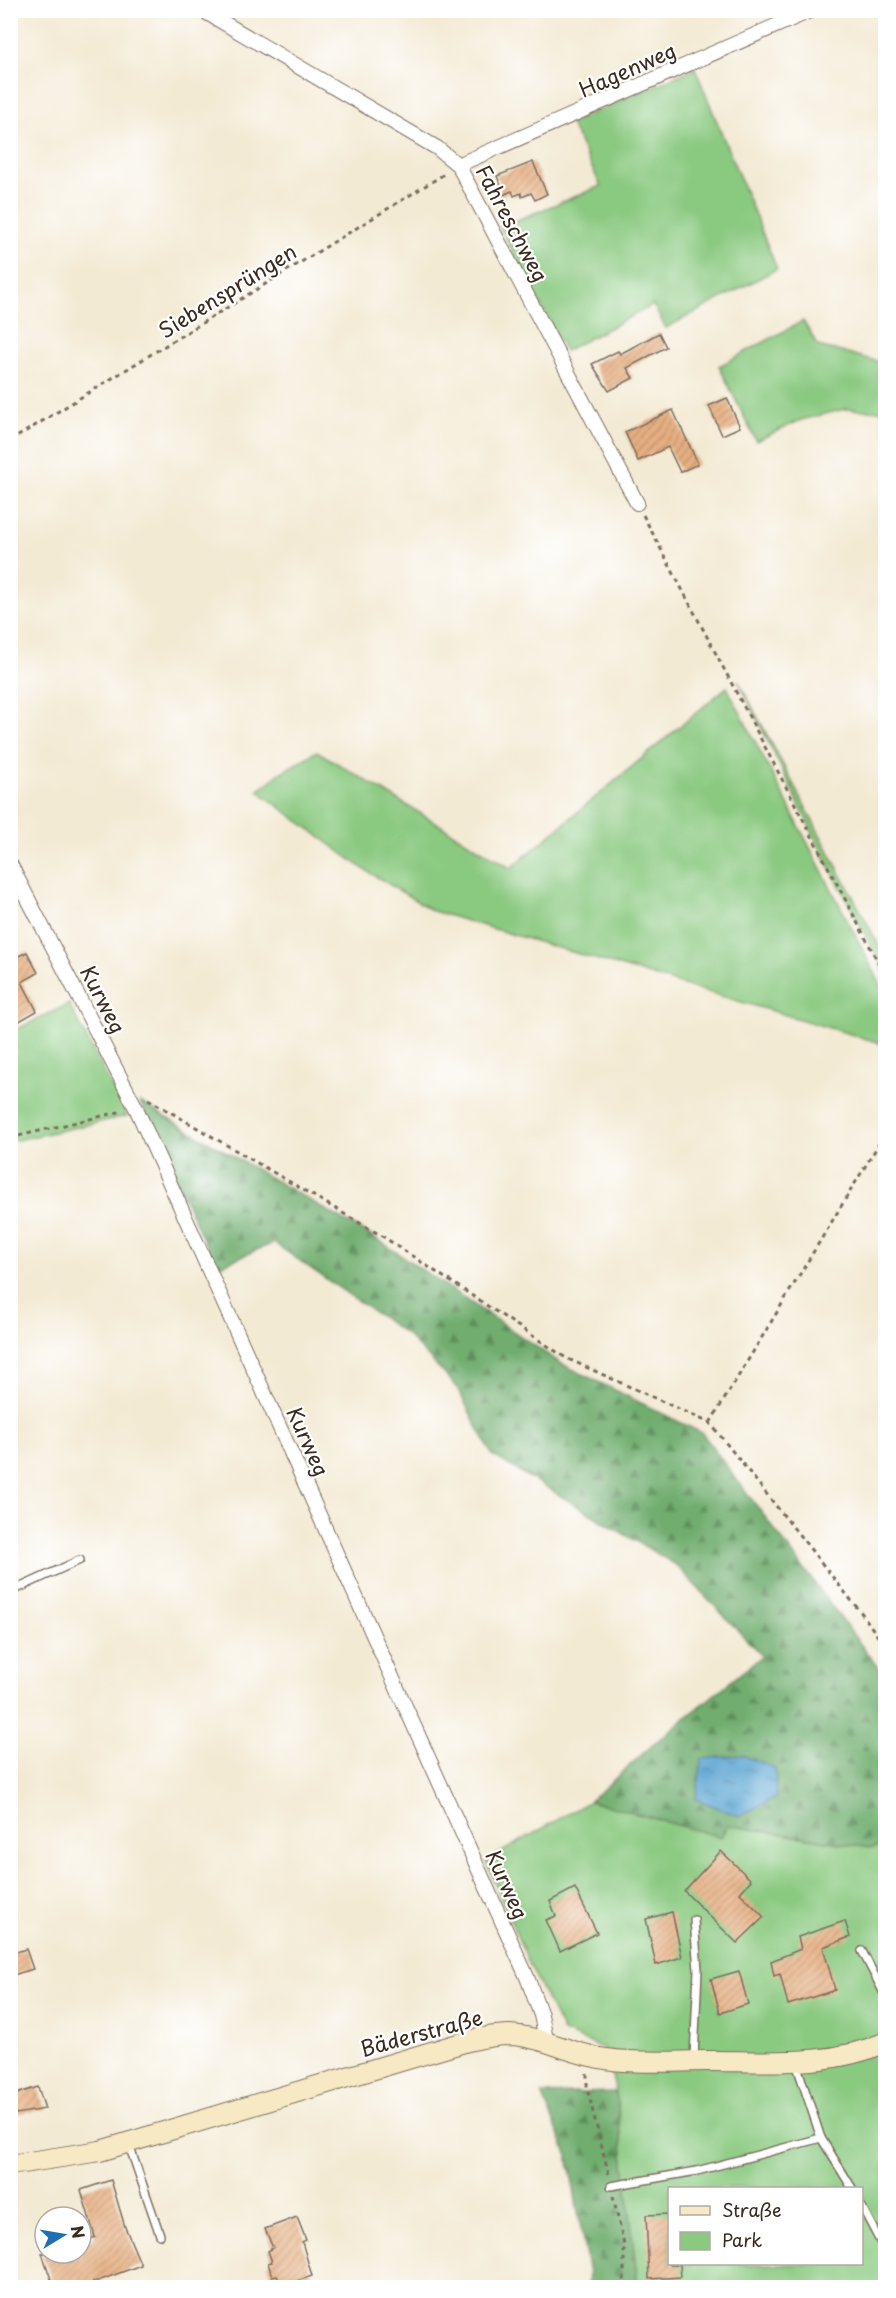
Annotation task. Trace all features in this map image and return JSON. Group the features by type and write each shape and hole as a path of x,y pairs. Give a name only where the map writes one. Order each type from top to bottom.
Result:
{"street":[{"name":"Fahreschweg","path":"202,10 437,148 458,165 637,503"},
{"name":"Hagenweg","path":"458,165 812,10"},
{"name":"Kurweg","path":"10,864 126,1086 522,1966 541,2015 547,2044"},
{"name":"Bäderstraße","path":"10,2166 100,2151 468,2041 509,2035 587,2056 633,2061 795,2061 856,2054 885,2042"}],"lane":[{"path":"10,1592 80,1560"},
{"path":"694,1920 698,1970 694,2061"},
{"path":"862,1951 885,1997"},
{"path":"795,2061 821,2138 851,2187"},
{"path":"611,2186 697,2171 821,2138"},
{"path":"128,2142 160,2235"},
{"path":"863,2211 885,2253"}],"path":[{"name":"Siebensprüngen","path":"10,441 458,165"},
{"path":"637,503 885,977"},
{"path":"126,1086 382,1236 566,1358 710,1423 863,1615 885,1648"},
{"path":"10,1138 136,1108"},
{"path":"710,1423 885,1132"},
{"path":"587,2056 587,2088 624,2245 624,2288"}],"green space":[{"path":"695,68 777,269 666,328 653,305 565,351 500,227 601,186 570,123"},
{"path":"803,321 818,346 885,363 885,411 845,409 801,420 756,441 719,366"},
{"path":"738,680 885,957 885,972 825,858"},
{"path":"727,687 885,993 885,1047 877,1042 433,911 362,868 258,791 280,773 317,751 511,868"},
{"path":"69,1004 127,1116 13,1141 10,1136 11,1032"},
{"path":"140,1102 378,1240 562,1364 702,1433 885,1677 885,1846 871,1848 727,1825 721,1837 590,1801 657,1741 762,1656 676,1565 492,1455 456,1386 407,1335 274,1243 216,1267"},
{"path":"590,1801 721,1836 727,1825 871,1848 885,1846 885,2287 638,2287 616,2092 605,2049 563,2032 528,1962 486,1861"},
{"path":"616,2092 638,2287 588,2287 589,2274 568,2156 542,2094"}],"water":[{"path":"742,1755 775,1768 776,1798 739,1816 696,1799 702,1759"}],"building":[{"path":"533,162 547,194 535,200 531,193 522,197 521,193 514,196 512,191 498,197 501,186 497,176"},
{"path":"659,333 666,347 627,368 633,378 609,391 592,364 618,351 620,354"},
{"path":"727,398 740,427 722,435 709,406"},
{"path":"673,410 698,464 680,472 668,447 638,461 625,432"},
{"path":"27,952 38,973 22,982 37,1011 16,1023 10,1013 10,960"},
{"path":"721,1851 751,1880 740,1893 764,1917 737,1943 684,1891"},
{"path":"575,1888 597,1933 560,1951 546,1920 556,1916 550,1901"},
{"path":"672,1912 682,1957 656,1965 646,1919"},
{"path":"845,1921 850,1937 823,1947 835,1990 788,2005 780,1974 774,1976 771,1961 801,1949 798,1937"},
{"path":"26,1949 33,1969 10,1976 10,1954"},
{"path":"739,1971 748,2004 720,2013 711,1979"},
{"path":"38,2087 45,2109 16,2114 10,2096"},
{"path":"111,2180 125,2227 141,2265 79,2288 54,2288 46,2265 93,2265 93,2238 95,2237 93,2205 85,2205 81,2190"},
{"path":"668,2214 668,2265 680,2265 681,2277 649,2279 646,2215"},
{"path":"297,2217 306,2240 302,2242 312,2276 281,2286 277,2275 272,2276 268,2263 272,2262 268,2251 273,2248 265,2229"}]}
